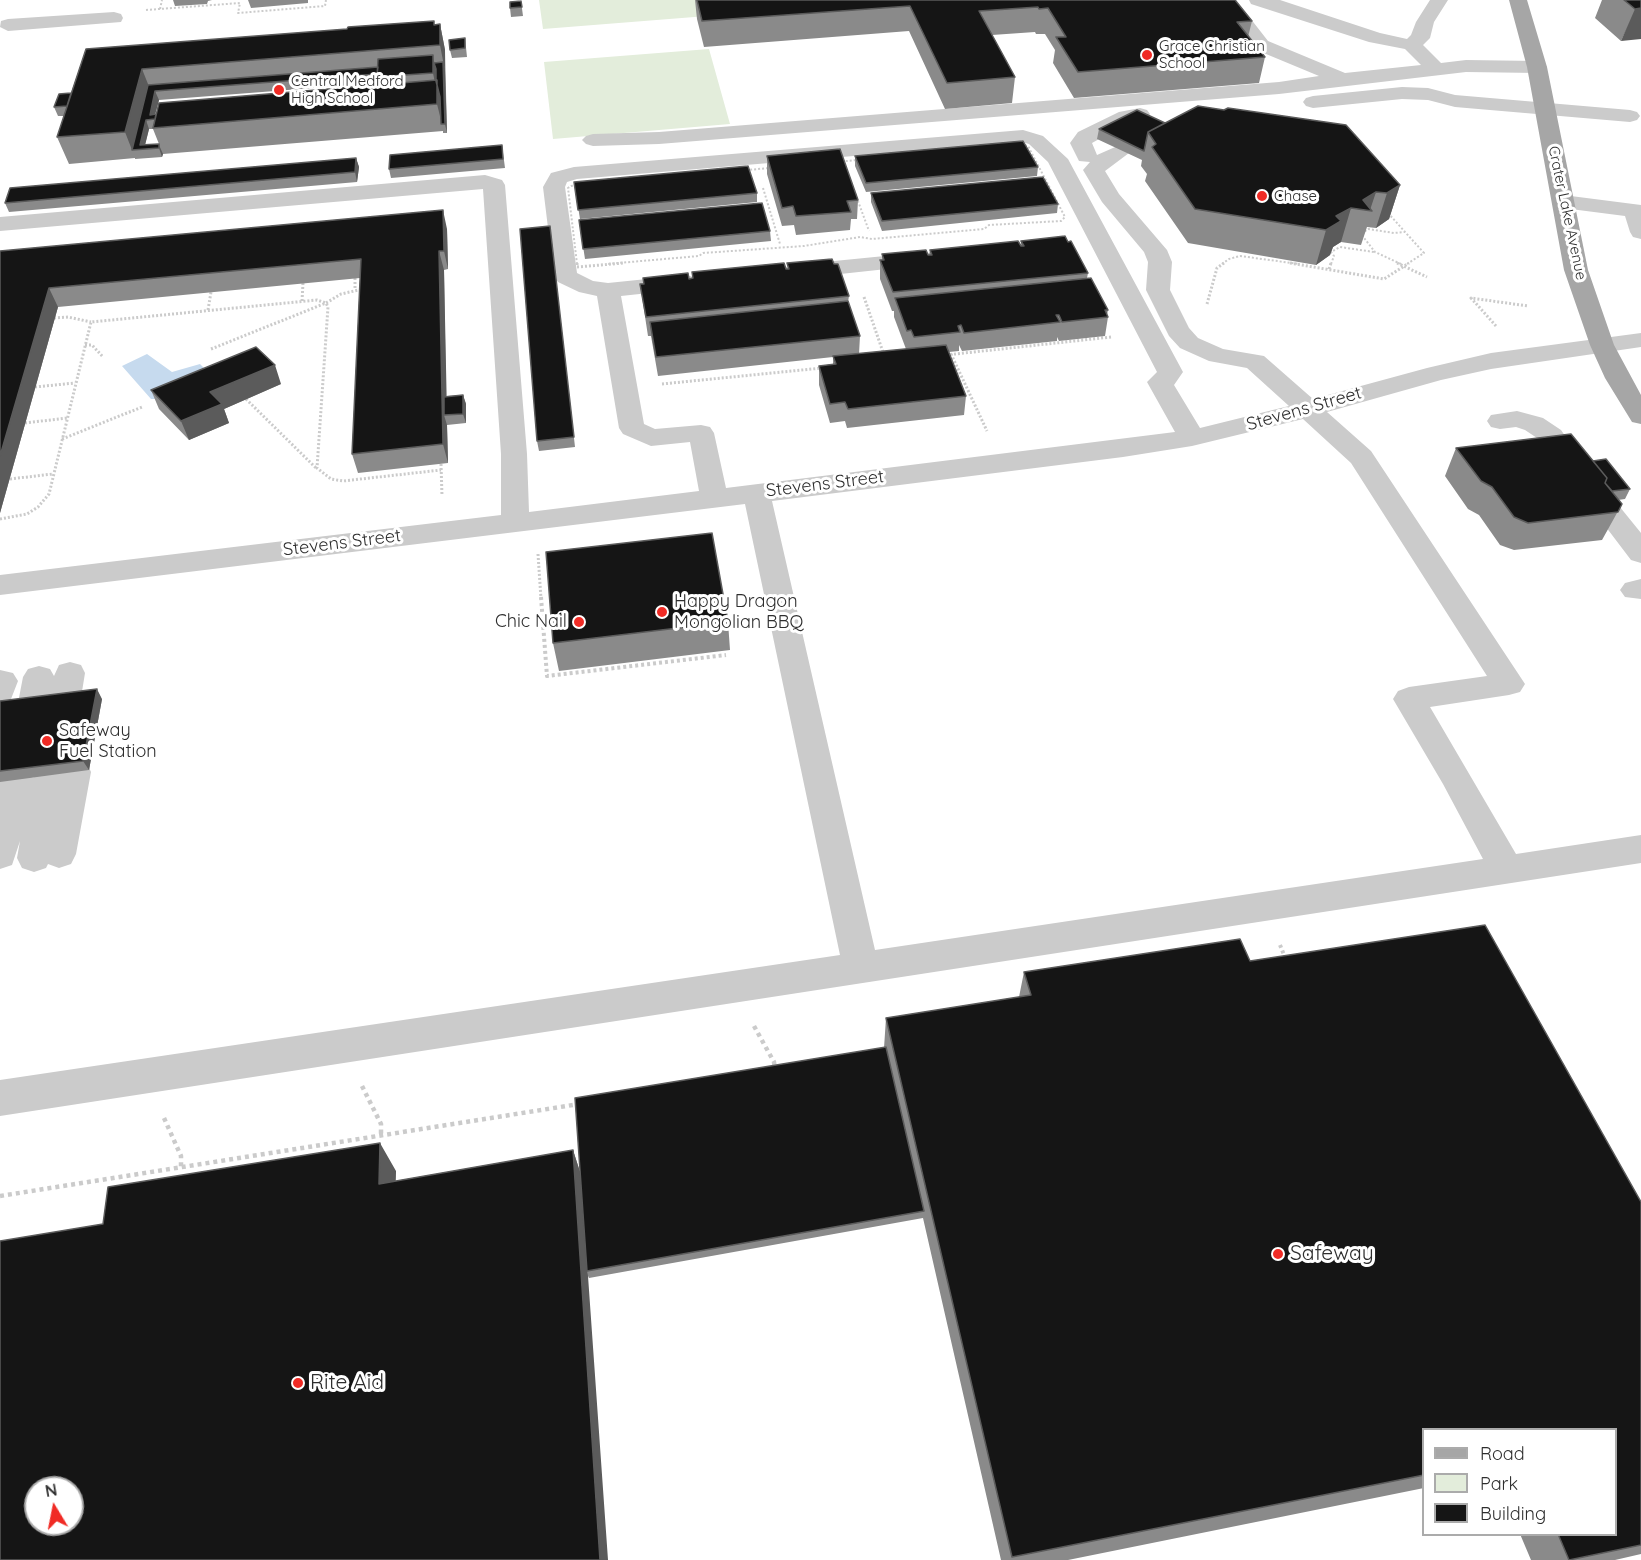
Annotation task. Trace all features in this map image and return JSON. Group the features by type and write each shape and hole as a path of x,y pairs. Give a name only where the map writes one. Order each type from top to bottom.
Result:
{"main road":[{"name":"Crater Lake Avenue","path":"1518,0 1537,67 1576,270 1602,345 1618,378 1641,416"}],"street":[{"path":"1226,0 1261,45 1343,79"},
{"path":"1258,0 1376,38 1411,45 1436,69"},
{"path":"1411,45 1420,38 1425,22 1439,0"},
{"path":"0,45 11,17 114,18"},
{"path":"593,140 670,137 1279,88 1466,66 1537,67"},
{"path":"1507,870 1455,775 1409,699 1509,684 1361,457 1255,361 1218,356 1189,343 1179,331 1158,290 1160,262 1155,250 1110,197 1081,143 1085,136 1126,116 1162,119 1402,93 1428,94 1455,101 1630,116"},
{"path":"713,280 608,290 587,287 566,277 554,187 559,178 574,173 1023,136 1036,140 1057,159 1103,242 1170,372 1168,378 1160,382 1192,438"},
{"path":"1094,169 1121,150"},
{"path":"0,224 485,182 494,185 514,454 515,521"},
{"path":"1563,202 1635,210 1641,232"},
{"path":"1079,244 1103,242"},
{"path":"771,274 948,257"},
{"path":"608,290 632,428 651,438 701,433 714,496"},
{"name":"Stevens Street","path":"0,585 714,496 1123,449 1192,438 1310,409 1436,373 1491,361 1641,340"},
{"path":"1500,421 1517,419 1534,424 1582,456 1585,471"},
{"path":"756,492 861,968"},
{"path":"1641,529 1609,501 1641,553"},
{"path":"76,702 82,671"},
{"path":"33,708 39,677"},
{"path":"47,856 62,773"},
{"path":"0,855 17,779"},
{"path":"0,1098 1641,849"}],"path":[{"path":"160,9 162,0"},
{"path":"136,11 240,2 238,13 325,6 326,0"},
{"path":"1023,145 1028,146 1065,217 1061,221 989,225 984,229 872,239 861,237 781,248 703,253 699,256 577,267 568,188 1023,145"},
{"path":"848,172 872,239"},
{"path":"761,180 781,248"},
{"path":"1206,308 1217,268 1229,259 1251,256 1384,279 1424,253 1383,207"},
{"path":"1375,252 1361,234 1368,229 1394,233 1405,232"},
{"path":"1329,269 1334,256 1331,252 1340,247 1375,252 1427,277"},
{"path":"355,278 355,290"},
{"path":"302,301 303,283"},
{"path":"211,350 326,303 341,294 366,289"},
{"path":"208,310 211,292"},
{"path":"863,296 886,361"},
{"path":"1501,332 1471,298 1528,306"},
{"path":"54,318 91,321 302,301 317,300 326,303"},
{"path":"317,468 328,307 326,303"},
{"path":"0,519 27,514 38,507 49,494 91,321"},
{"path":"940,356 1120,336"},
{"path":"85,345 92,345 103,357"},
{"path":"951,354 988,435"},
{"path":"654,385 828,367"},
{"path":"35,387 75,383"},
{"path":"246,399 331,479 343,481 441,470"},
{"path":"62,439 142,407"},
{"path":"25,423 67,418"},
{"path":"441,464 442,496"},
{"path":"10,479 53,474"},
{"path":"538,553 547,676 726,655"},
{"path":"1277,940 1288,964"},
{"path":"753,1022 774,1062 776,1073"},
{"path":"764,1075 787,1071"},
{"path":"361,1085 381,1124 381,1136"},
{"path":"0,1196 590,1102"},
{"path":"161,1111 181,1156 181,1168"}],"green space":[{"path":"539,0 909,0 543,29"},
{"path":"709,49 730,124 553,139 544,62"}],"water":[{"path":"147,354 172,372 200,364 211,375 157,399 151,399 122,366"}],"building":[{"path":"697,0 1235,0 1252,21 1237,22 1265,57 1078,72 1056,37 1066,37 1048,8 979,11 1015,77 947,83 910,6 702,21"},
{"path":"1624,0 1641,0 1641,8 1635,9"},
{"path":"521,1 522,7 510,8 510,2"},
{"path":"434,21 434,25 440,24 440,45 142,69 125,132 57,137 86,49"},
{"path":"465,38 465,48 450,50 449,40"},
{"path":"433,55 433,73 377,77 378,59"},
{"path":"443,62 445,124 441,124 440,97 434,63"},
{"path":"378,67 377,74 155,91 150,115 156,114 155,119 146,120 140,145 159,144 159,148 132,150 148,85"},
{"path":"437,80 437,104 153,128 159,103"},
{"path":"71,93 67,106 54,107 59,94"},
{"path":"1198,106 1224,110 1228,108 1346,125 1400,185 1387,193 1376,192 1363,200 1372,211 1351,208 1336,216 1341,221 1326,230 1195,209 1152,147 1156,144 1148,132"},
{"path":"1137,110 1165,123 1148,132 1144,151 1099,129"},
{"path":"1023,141 1038,167 866,183 855,156"},
{"path":"502,145 503,159 389,169 390,155"},
{"path":"840,149 858,200 847,201 851,212 796,216 793,206 782,208 767,156"},
{"path":"356,158 355,172 5,203 10,188"},
{"path":"748,166 757,193 578,210 574,182"},
{"path":"1043,177 1058,204 882,221 871,193"},
{"path":"762,203 770,231 583,249 579,220"},
{"path":"443,210 444,251 439,251 443,444 352,454 361,259 49,288 0,456 0,251"},
{"path":"550,226 574,437 537,441 520,229"},
{"path":"1065,236 1068,242 1071,241 1088,273 893,292 880,260 884,260 882,254 926,250 928,255 932,255 930,250 1018,241 1021,246 1024,246 1021,241"},
{"path":"832,259 834,264 838,264 849,296 646,317 640,284 644,284 643,278 688,273 689,279 693,278 692,272 784,263 786,269 789,269 787,263"},
{"path":"1091,278 1108,310 1105,310 1108,317 1062,322 1059,315 1056,315 1060,322 964,333 961,325 958,326 960,332 914,337 911,330 907,331 895,298"},
{"path":"848,301 860,336 656,357 650,322"},
{"path":"946,345 966,396 848,409 845,402 830,404 819,366 836,364 833,356"},
{"path":"256,347 275,365 210,392 222,404 181,421 151,390"},
{"path":"463,395 463,414 444,415 444,397"},
{"path":"1571,434 1607,478 1605,483 1622,504 1618,512 1528,523 1514,517 1492,487 1481,481 1456,448"},
{"path":"1606,459 1630,489 1612,491 1605,483 1607,478 1593,461"},
{"path":"712,533 728,622 553,643 546,552"},
{"name":"Safeway Fuel Station","path":"97,689 83,761 0,771 0,701"},
{"name":"Safeway","path":"1485,925 1641,1202 1641,1545 1569,1560 1559,1536 1617,1536 1617,1428 1422,1428 1422,1475 1012,1557 886,1018 1031,995 1024,972 1240,939 1250,961"},
{"path":"886,1047 924,1211 587,1271 575,1098"},
{"name":"Rite Aid","path":"380,1143 379,1184 573,1150 600,1560 0,1560 0,1241 103,1224 108,1187"}],"place":[{"name":"Grace Christian School","path":"1147,55"},
{"name":"Central Medford High School","path":"279,90"},
{"name":"Chase","path":"1262,196"},
{"name":"Happy Dragon Mongolian BBQ","path":"662,612"},
{"name":"Chic Nail","path":"579,622"},
{"name":"Safeway Fuel Station","path":"47,741"},
{"name":"Safeway","path":"1278,1254"},
{"name":"Rite Aid","path":"298,1383"}]}
